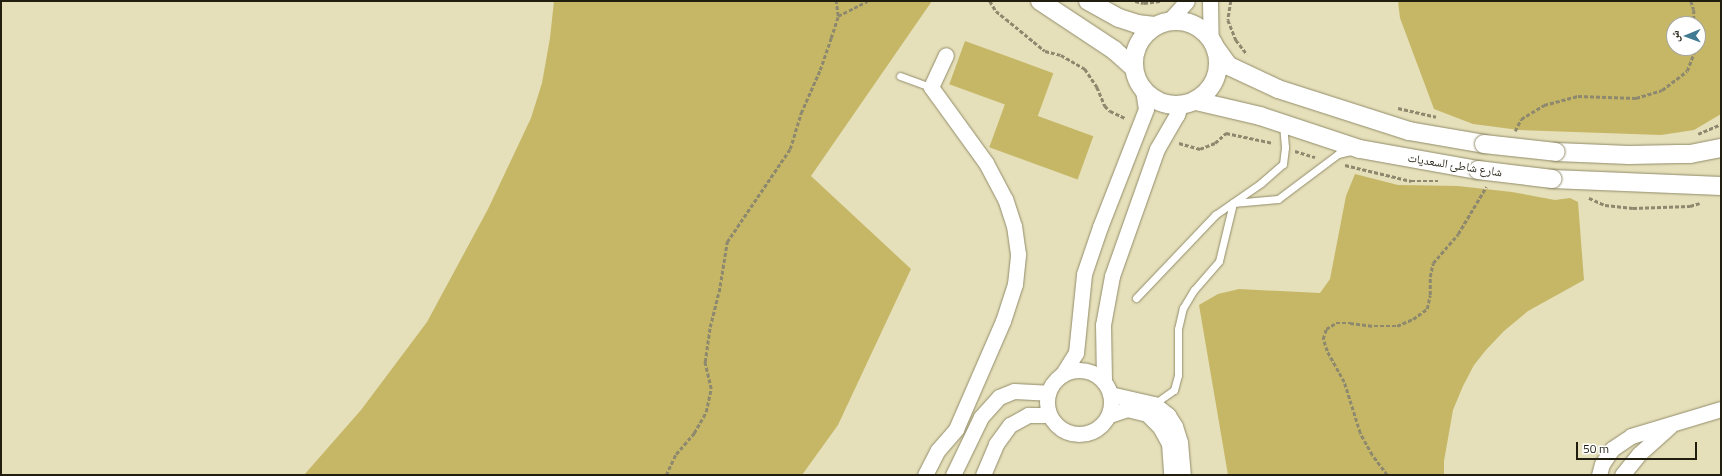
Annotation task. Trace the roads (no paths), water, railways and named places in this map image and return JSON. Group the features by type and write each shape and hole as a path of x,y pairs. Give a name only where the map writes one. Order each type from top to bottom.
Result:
{"street":[{"path":"1040,1 1114,50 1134,68"},
{"path":"1088,1 1124,19 1161,24 1180,21 1192,24 1203,31 1213,43"},
{"path":"1187,1 1161,24 1145,35 1137,47 1134,68 1136,79 1143,90 1154,100 1166,105 1188,103"},
{"path":"1183,475 1180,442 1175,426 1168,415 1154,404 1107,387 1096,375 1084,370 1070,371 1056,380 1048,393 1046,404 1049,415 1055,424 1063,431 1073,435 1084,435 1094,431 1103,424 1109,415 1111,405 1107,387 1103,325 1112,276 1157,149 1176,116 1188,103 1206,94 1213,83 1217,72 1218,59 1213,43 1210,1"},
{"name":"شارع شاطئ السعديات","path":"1213,43 1229,66 1278,89 1409,130 1484,144 1556,152 1629,155 1678,154 1721,148"},
{"path":"925,475 938,450 956,429 1003,321 1015,284 1018,254 1014,226 1002,193 986,163 931,87 946,55"},
{"path":"1062,375 1076,354 1084,274 1100,227 1146,109 1143,90"},
{"name":"شارع شاطئ السعديات","path":"1188,103 1283,124 1360,149 1478,170 1552,179 1721,186"},
{"path":"953,475 982,417 999,397 1014,391 1048,393"},
{"path":"1109,415 1127,409 1147,414 1160,427 1169,443 1171,475"},
{"path":"1599,475 1602,464 1612,448 1631,436 1721,409"},
{"path":"983,475 996,444 1010,425 1028,414 1049,415"},
{"path":"1622,475 1639,454 1672,424"}],"lane":[{"path":"900,76 931,87"},
{"path":"1136,298 1215,215 1261,183 1283,164 1285,147 1283,124"},
{"path":"1233,203 1278,199 1338,154 1360,149"},
{"path":"1154,404 1174,390 1178,375 1178,329 1183,308 1194,290 1218,261 1233,203"}]}
